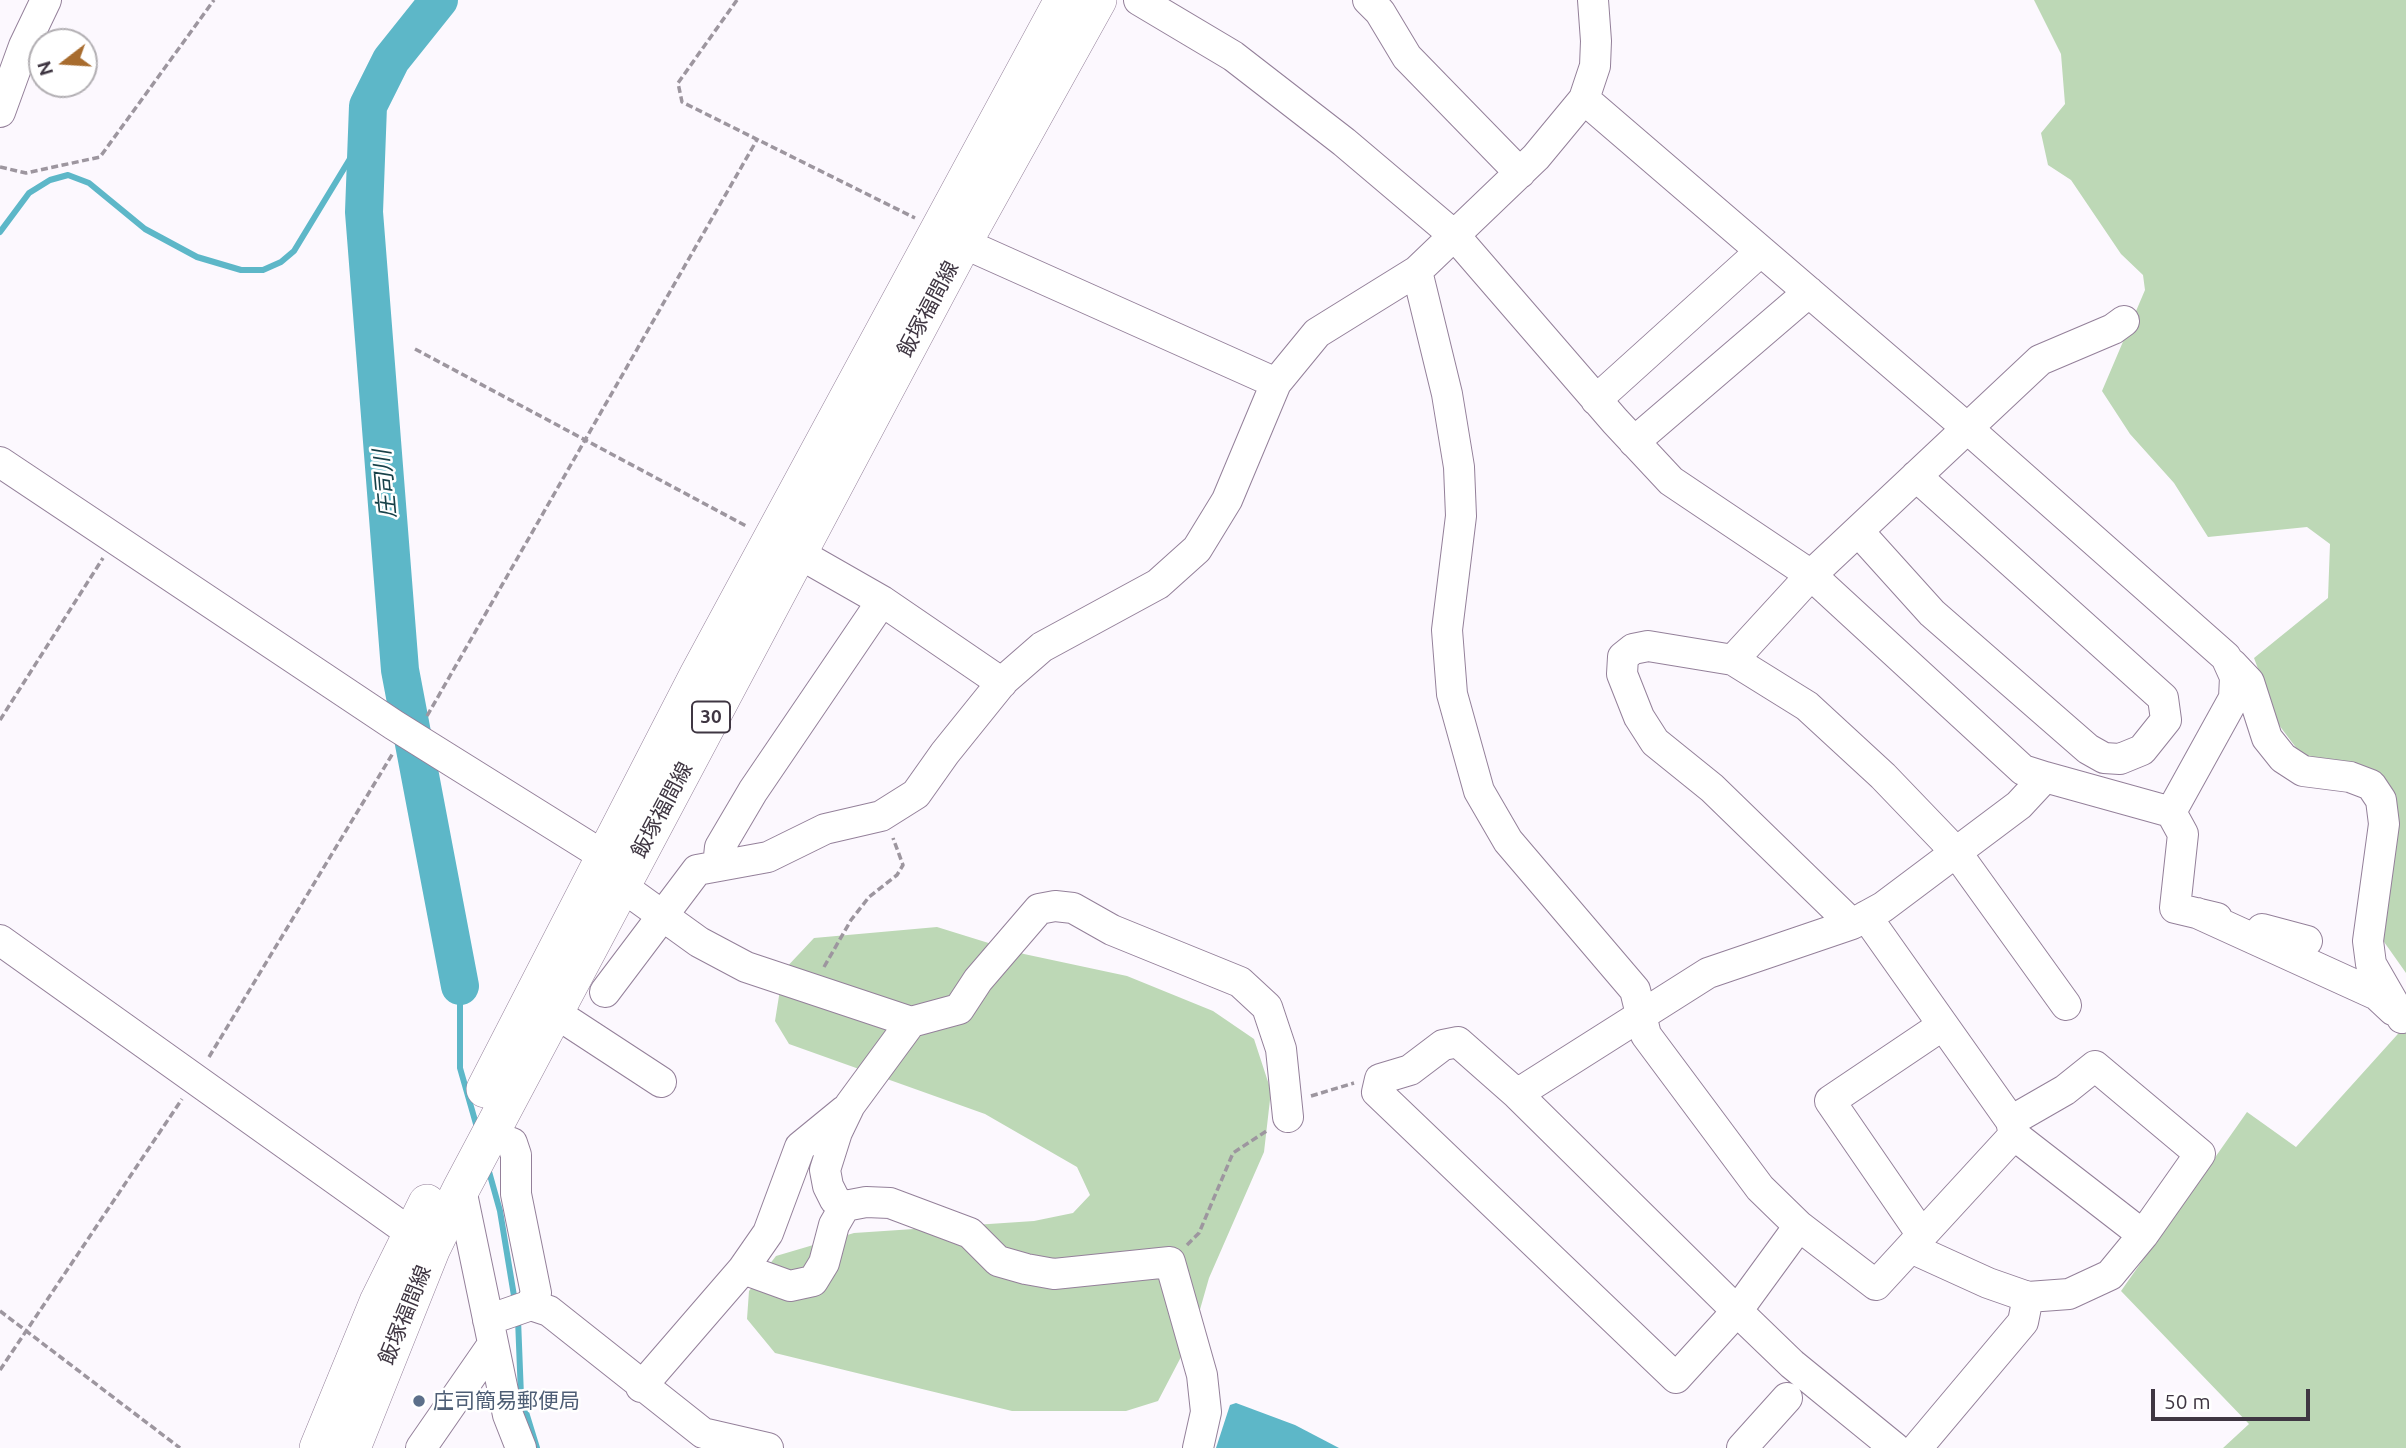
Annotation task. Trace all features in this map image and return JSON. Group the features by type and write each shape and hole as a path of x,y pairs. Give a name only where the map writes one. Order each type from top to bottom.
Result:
{"main road":[{"name":"飯塚福間線","path":"318,1448 373,1315 421,1240 617,871 785,546 951,237 1063,0"},
{"name":"飯塚福間線","path":"951,237 1098,0"},
{"name":"飯塚福間線","path":"352,1448 421,1240 461,1189 554,1012 617,871"}],"street":[{"path":"0,112 24,46 46,0"},
{"path":"1139,0 1233,56 1344,142 1455,236 1596,400 1671,481 1811,575 2023,770 2171,812 2183,834 2175,908 2307,940"},
{"path":"1368,0 1380,12 1407,57 1520,173"},
{"path":"605,992 697,870 768,857 825,829 881,816 916,794 945,753 1002,683 1042,648 1158,584 1197,549 1227,500 1276,383 1317,333 1417,271 1520,173 1584,99 1595,66 1597,41 1593,0"},
{"path":"1584,99 1967,428 2226,657 2249,682 2267,738 2283,758 2303,771 2350,777 2371,785 2381,800 2384,824 2368,941 2371,964 2404,1020"},
{"path":"951,237 1276,383"},
{"path":"1596,400 1761,251"},
{"path":"1417,271 1447,394 1459,467 1461,516 1447,630 1452,694 1479,791 1508,841 1635,990 1646,1035 1760,1188 1800,1226 1876,1285 1917,1242 2012,1128 2095,1066 2174,1128 2200,1154 2143,1235 2110,1275 2069,1294 2028,1297 1988,1283 1917,1242 1830,1101 1943,1025"},
{"path":"1634,442 1809,292"},
{"path":"1733,660 1811,575 2040,360 2113,329 2124,321"},
{"path":"0,462 617,871 661,915 699,942 746,967 911,1022 960,1009 978,980 1039,909 1055,906 1073,908 1112,930 1240,982 1267,1007 1281,1049 1287,1110"},
{"path":"1858,531 1932,612 2088,748 2104,758 2120,759 2142,750 2166,720 2163,698 1916,476"},
{"path":"785,546 882,601 1002,683"},
{"path":"718,866 720,847 753,791 882,601"},
{"path":"2066,1005 1956,852 1883,776 1807,706 1733,660 1648,646 1633,649 1623,657 1622,674 1639,717 1655,742 1713,788 1859,920 1943,1025 2012,1128 2143,1235"},
{"path":"2171,812 2234,698 2235,677 2226,657"},
{"path":"1517,1094 1708,973 1859,920 1883,907 2019,805 2045,777"},
{"path":"2197,913 2376,995 2404,1020"},
{"path":"0,940 421,1240"},
{"path":"554,1012 661,1082"},
{"path":"911,1022 850,1105 837,1132 825,1170 828,1186 835,1200 845,1206 866,1202 890,1203 970,1233 998,1261 1055,1274 1170,1262 1202,1375 1206,1412 1198,1448"},
{"path":"1800,1226 1737,1311 1676,1378 1377,1092 1380,1079 1410,1070 1443,1045 1458,1042 1517,1094 1737,1311 1792,1364 1895,1448"},
{"path":"641,1387 713,1300 743,1269 768,1233 800,1147 850,1105"},
{"path":"421,1448 491,1332 531,1305 536,1293 516,1194 516,1155 512,1143 489,1135"},
{"path":"461,1189 508,1415 521,1448"},
{"path":"743,1269 790,1286 813,1281 824,1263 834,1225 845,1206"},
{"path":"1917,1448 2023,1322 2028,1297"},
{"path":"531,1305 549,1311 641,1387 703,1433 768,1448"},
{"path":"1742,1448 1787,1398"}],"path":[{"path":"0,167 26,173 100,157 214,0"},
{"path":"737,0 678,83 682,102 951,237"},
{"path":"424,744 427,712 758,138"},
{"path":"415,349 785,546"},
{"path":"0,720 115,539"},
{"path":"0,1370 195,1079 393,757 392,724"},
{"path":"811,990 850,920 869,897 897,875 904,865 903,857 881,816"},
{"path":"1170,1262 1199,1233 1233,1153 1287,1110 1354,1083 1380,1079"},
{"path":"0,1311 180,1448"}],"green space":[{"path":"2034,0 2406,0 2406,973 2382,939 2396,811 2303,757 2279,725 2254,658 2328,598 2330,544 2307,527 2208,537 2174,483 2130,434 2102,391 2145,290 2143,275 2121,254 2071,180 2048,165 2041,133 2065,104 2061,54"},
{"path":"937,927 1024,954 1127,976 1213,1011 1254,1039 1271,1091 1264,1152 1209,1278 1193,1334 1158,1401 1126,1411 1012,1411 775,1353 747,1319 749,1291 776,1256 854,1233 1034,1221 1073,1213 1090,1195 1077,1167 985,1114 789,1044 775,1021 783,971 814,938"},
{"path":"2406,1025 2406,1448 2223,1448 2249,1424 2121,1291 2247,1112 2296,1147"}],"water":[{"path":"1236,1403 1295,1425 1339,1448 1216,1448 1230,1405"}],"waterway":[{"name":"庄司川","path":"439,0 391,60 368,106 364,212 400,670 460,986"},
{"path":"0,232 29,193 50,180 68,175 89,183 145,229 197,257 241,270 263,270 281,262 294,251 365,134"},
{"path":"460,986 460,1068 478,1131"},
{"path":"488,1168 500,1211 515,1302"},
{"path":"518,1319 521,1396 537,1448"}],"place":[{"name":"庄司簡易郵便局","path":"419,1401"}]}
